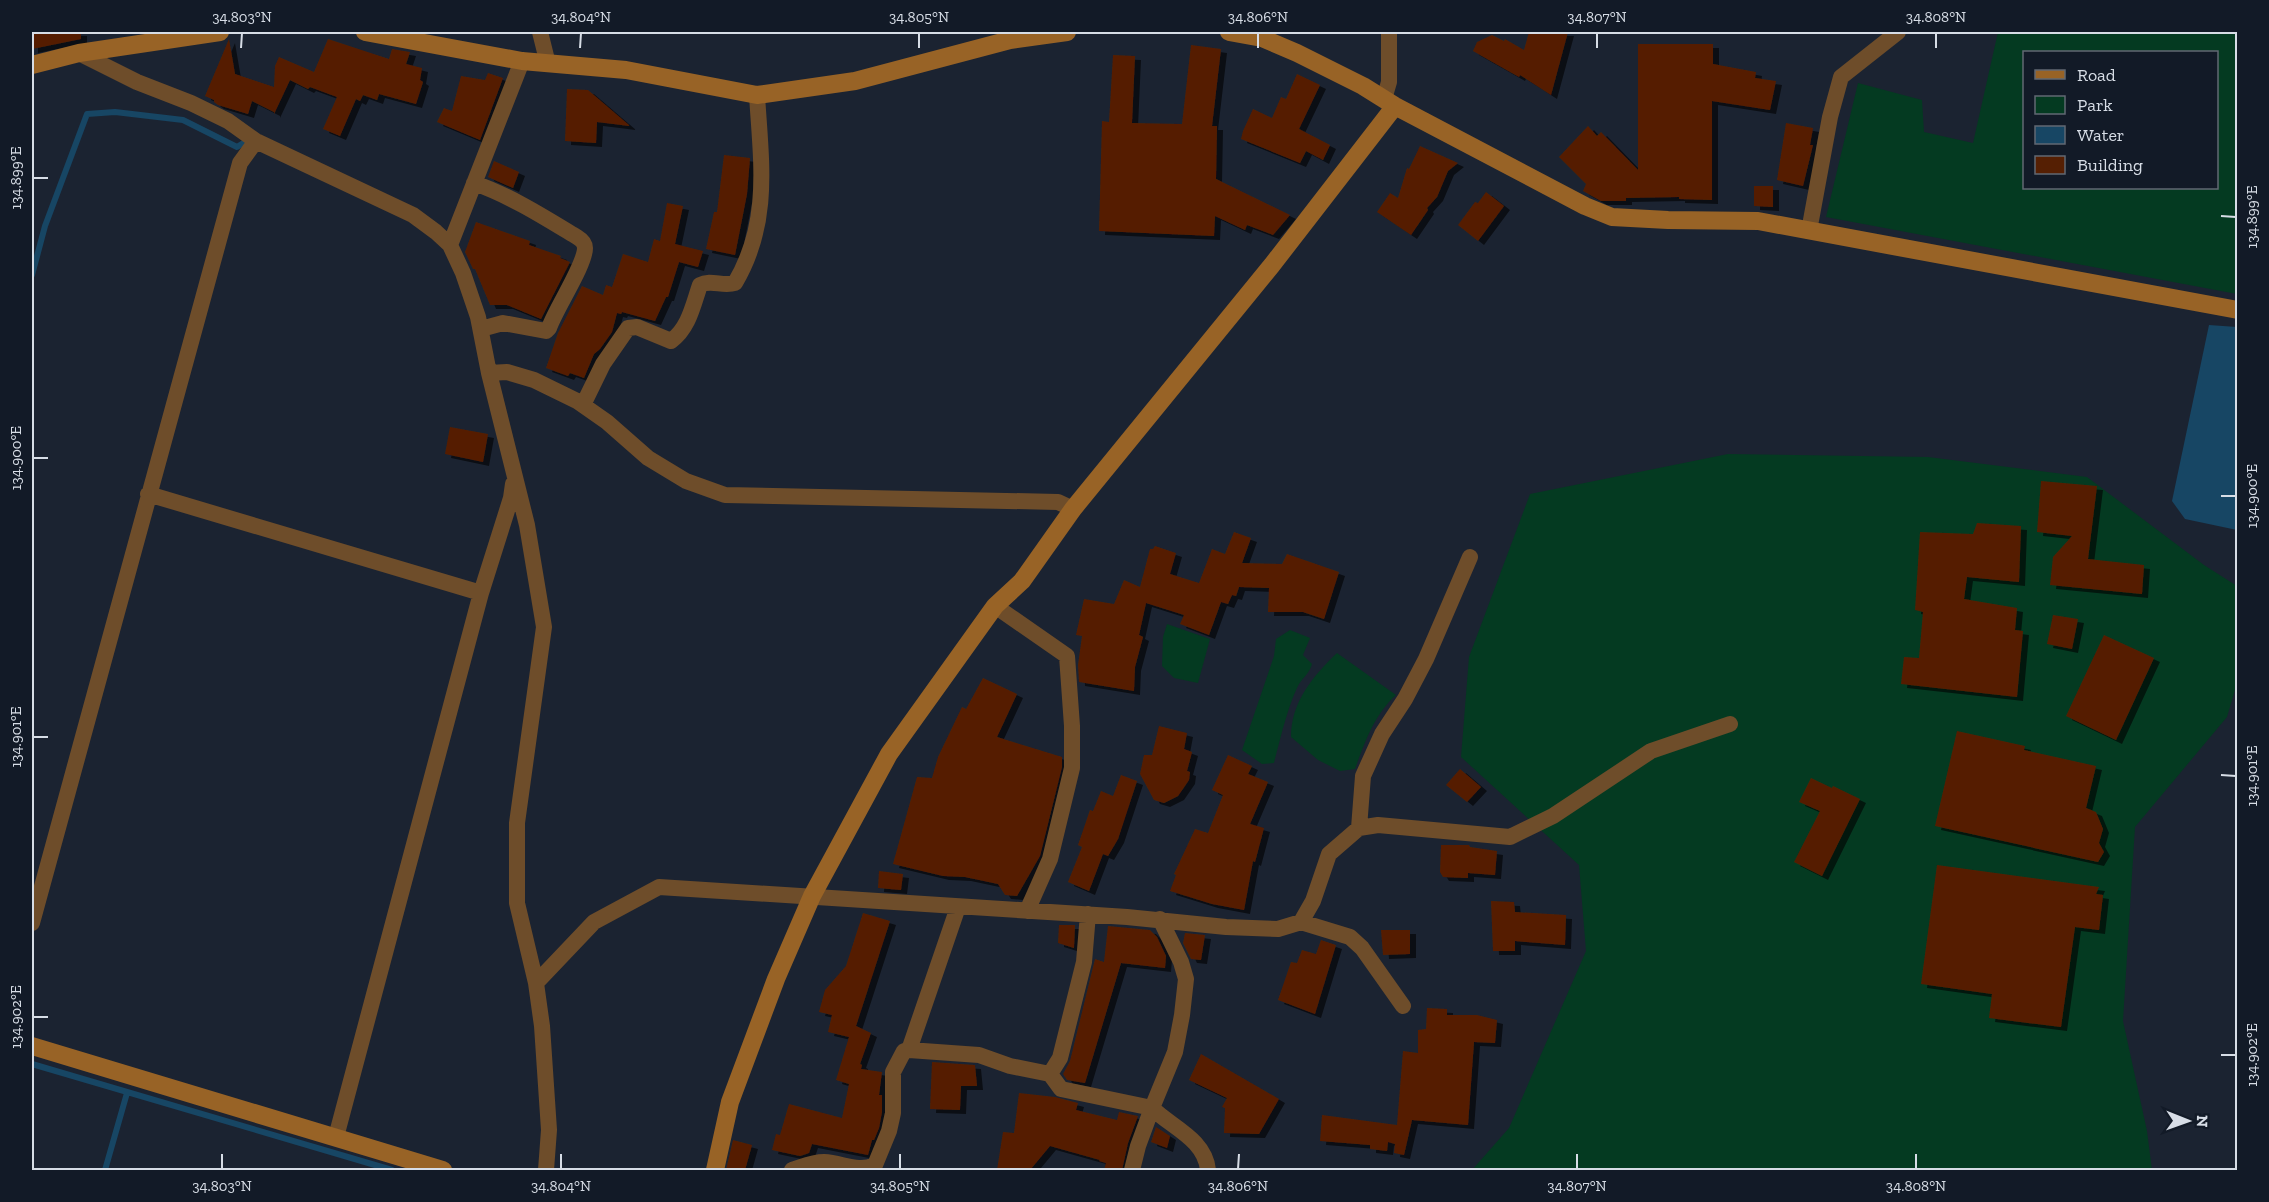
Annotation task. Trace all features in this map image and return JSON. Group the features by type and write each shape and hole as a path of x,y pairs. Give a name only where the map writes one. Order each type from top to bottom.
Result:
{"street":[{"path":"32,65 79,53 220,32"},
{"path":"365,32 522,61 626,70 757,95 855,81 1010,40 1067,32"},
{"path":"540,32 548,64"},
{"path":"1229,32 1262,38 1297,53 1363,86 1584,206 1612,218 1758,221 2238,310"},
{"path":"715,1170 730,1102 777,980 812,896 888,754 995,606 1022,581 1073,509 1272,265 1389,102 1389,32"},
{"path":"1809,231 1830,117 1841,77 1898,32"},
{"path":"79,53 137,82 191,103 228,121 256,141 413,215 450,245 463,273 481,329 489,373 527,525 544,627 517,823 517,903 536,983 542,1026 549,1130 546,1170"},
{"path":"450,245 522,61"},
{"path":"583,405 603,364 628,328 638,327 671,341 680,334 690,316 699,285 704,282 728,285 735,283 756,232 762,203 757,95"},
{"path":"32,923 240,163 256,141"},
{"path":"474,183 536,212 583,241 585,246 581,261 546,331 503,323 481,329"},
{"path":"489,373 507,372 534,380 583,405 607,422 648,458 686,481 725,495 1058,502 1073,509"},
{"path":"336,1137 481,593 511,498 514,476"},
{"path":"148,494 481,593"},
{"path":"1359,828 1364,776 1382,734 1405,699 1426,659 1470,557"},
{"path":"995,606 1067,656 1072,726 1072,768 1050,858 1027,911"},
{"path":"1301,922 1313,901 1329,854 1359,828 1378,825 1510,837 1553,816 1651,751 1730,724"},
{"path":"536,983 594,922 659,887 958,908 1160,919 1226,927 1278,929 1301,922 1350,937 1362,948 1403,1006"},
{"path":"909,1050 958,908"},
{"path":"1050,1074 1060,1058 1084,962 1088,914"},
{"path":"1132,1170 1138,1146 1175,1052 1182,1015 1186,979 1181,962 1160,919"},
{"path":"32,1046 442,1170"},
{"path":"792,1170 811,1163 823,1162 873,1169 889,1131 893,1113 893,1072 904,1051 909,1050 980,1055 1010,1066 1050,1074 1060,1089 1152,1108 1188,1134 1208,1165 1208,1170"}],"green space":[{"path":"1998,32 2237,32 2237,294 1826,217 1858,83 1922,100 1924,132 1973,143"},
{"path":"1728,454 1928,457 2087,477 2204,565 2237,586 2237,683 2227,717 2135,827 2123,1021 2147,1131 2152,1170 1472,1170 1509,1128 1586,951 1579,865 1461,757 1469,657 1530,494"},
{"path":"1167,624 1210,639 1198,683 1174,678 1162,666 1163,637"},
{"path":"1290,630 1310,638 1303,655 1312,664 1291,702 1274,763 1262,764 1242,750 1274,656 1276,639"},
{"path":"1337,653 1396,695 1376,720 1355,769 1340,771 1318,760 1291,737 1295,712 1305,690"}],"water":[{"path":"2209,325 2237,327 2237,530 2185,519 2172,501"}],"building":[{"path":"32,32 81,32 81,39 32,49"},
{"path":"1529,32 1568,32 1551,95 1520,75 1519,77 1473,51 1477,42 1492,35 1504,41 1505,39 1524,50"},
{"path":"229,39 235,74 274,87 275,66 279,57 314,72 328,39 389,59 392,49 410,52 406,64 422,68 420,80 423,82 416,104 379,94 377,100 363,95 360,101 356,99 340,136 323,129 337,97 310,87 308,89 290,80 274,114 252,101 248,114 218,105 214,100 205,96"},
{"path":"1638,44 1713,44 1713,64 1756,72 1755,78 1776,81 1770,110 1712,101 1712,200 1679,199 1679,197 1601,201 1583,191 1586,184 1559,157 1588,126 1597,136 1601,132 1638,170"},
{"path":"1191,45 1221,49 1212,126 1217,126 1216,179 1290,215 1273,235 1247,225 1245,230 1215,216 1214,236 1099,231 1102,121 1109,122 1113,55 1135,56 1132,123 1182,124"},
{"path":"488,73 503,78 480,140 437,122 444,108 452,111 461,76 485,80"},
{"path":"1297,74 1320,85 1299,129 1330,145 1323,160 1306,151 1300,163 1241,139 1253,109 1272,118 1281,97 1286,99"},
{"path":"567,89 588,90 630,126 597,122 596,143 565,141"},
{"path":"1786,123 1813,128 1810,145 1813,145 1803,186 1777,180"},
{"path":"1420,146 1458,163 1448,171 1437,197 1427,208 1428,210 1411,235 1377,212 1390,193 1398,198 1407,168 1409,169"},
{"path":"724,155 750,158 747,194 735,255 706,249 714,212 717,212"},
{"path":"494,161 519,172 513,188 488,177"},
{"path":"1754,186 1773,186 1773,207 1754,206"},
{"path":"1486,192 1504,206 1478,241 1458,225 1475,202 1478,203"},
{"path":"667,203 683,206 675,244 703,251 698,267 679,262 668,297 655,321 622,312 617,313 612,332 594,354 584,378 570,373 568,376 546,368 558,333 582,286 603,295 606,285 612,287 623,254 648,262 654,239 660,241"},
{"path":"476,222 530,241 529,245 561,256 560,258 570,262 541,319 507,305 490,305 465,252"},
{"path":"450,427 488,434 483,462 445,454"},
{"path":"2041,481 2097,486 2088,559 2144,565 2142,594 2050,585 2053,557 2072,536 2037,532"},
{"path":"1977,523 2021,526 2019,582 1967,577 1964,599 2017,608 2015,630 2023,631 2017,697 1901,684 1904,657 1919,658 1923,612 1915,610 1920,532 1973,534"},
{"path":"1234,532 1251,538 1242,563 1282,564 1287,554 1339,572 1324,619 1303,612 1268,612 1269,588 1239,587 1236,596 1232,595 1228,604 1221,602 1209,635 1180,624 1184,615 1146,603 1139,635 1143,637 1135,667 1134,691 1079,682 1078,665 1082,636 1076,635 1084,599 1114,604 1124,580 1140,587 1150,549 1155,546 1176,553 1170,574 1199,583 1212,549 1225,554"},
{"path":"2053,615 2078,619 2072,649 2047,644"},
{"path":"2104,635 2154,658 2116,740 2066,716"},
{"path":"983,678 1017,694 997,737 1062,757 1062,767 1040,856 1017,896 1005,895 998,884 965,877 943,876 893,864 917,777 932,778 938,757 962,707 966,709"},
{"path":"1159,726 1187,733 1184,749 1192,752 1187,771 1190,772 1189,780 1178,796 1164,803 1154,800 1140,774 1144,755 1152,755"},
{"path":"1957,731 2025,746 2024,750 2096,766 2086,808 2096,812 2103,829 2099,843 2104,852 2098,862 1935,826"},
{"path":"1228,755 1252,766 1248,774 1268,782 1250,824 1264,828 1255,862 1253,861 1244,910 1212,904 1170,891 1176,875 1174,874 1195,829 1208,833 1223,795 1212,790"},
{"path":"1460,769 1481,787 1467,802 1446,785"},
{"path":"1121,775 1137,781 1118,839 1108,856 1103,854 1089,891 1068,882 1082,847 1078,845 1090,810 1093,811 1101,791 1113,796"},
{"path":"1811,778 1860,799 1822,876 1794,862 1820,811 1799,802"},
{"path":"1441,845 1469,845 1497,851 1495,875 1468,873 1468,878 1443,877 1440,872"},
{"path":"1937,865 2099,887 2096,894 2103,895 2099,930 2075,927 2061,1027 1989,1018 1992,994 1921,984"},
{"path":"879,871 903,874 901,890 878,888"},
{"path":"1491,901 1514,902 1515,912 1566,915 1565,945 1515,941 1515,951 1493,951"},
{"path":"863,913 890,921 856,1026 871,1033 860,1064 861,1069 882,1072 879,1095 882,1095 882,1112 879,1128 872,1140 868,1155 812,1144 809,1153 800,1156 772,1150 776,1134 780,1135 789,1104 842,1118 849,1084 836,1080 849,1037 828,1032 832,1015 819,1012 825,990 846,966"},
{"path":"1059,925 1075,925 1074,948 1058,943"},
{"path":"1108,926 1150,930 1157,937 1166,956 1165,968 1121,963 1085,1083 1067,1080 1063,1074 1070,1061 1095,959 1104,962"},
{"path":"1381,930 1410,930 1410,954 1383,955"},
{"path":"1185,933 1205,935 1201,960 1191,959 1183,943"},
{"path":"1321,940 1336,945 1315,1014 1278,1000 1291,962 1297,963 1302,950 1316,954"},
{"path":"1427,1008 1447,1009 1447,1015 1477,1015 1497,1020 1495,1043 1474,1042 1468,1125 1412,1120 1404,1155 1394,1153 1395,1144 1388,1142 1387,1151 1370,1149 1370,1145 1320,1141 1322,1115 1397,1125 1403,1051 1418,1053 1418,1030 1426,1029"},
{"path":"1201,1054 1279,1099 1259,1134 1224,1133 1225,1108 1222,1107 1227,1098 1189,1080"},
{"path":"932,1062 975,1065 977,1086 961,1086 960,1110 930,1109"},
{"path":"1019,1093 1055,1097 1078,1103 1076,1110 1117,1120 1119,1112 1138,1116 1128,1143 1122,1170 1104,1170 1106,1163 1100,1160 1050,1146 1030,1170 997,1170 1003,1132 1014,1133"},
{"path":"1156,1127 1170,1136 1167,1148 1151,1142"},
{"path":"733,1140 752,1145 745,1170 726,1170"}],"waterway":[{"path":"32,275 45,226 87,114 115,112 183,120 237,147 245,142"},
{"path":"32,1064 392,1170"},
{"path":"105,1170 127,1093"}]}
